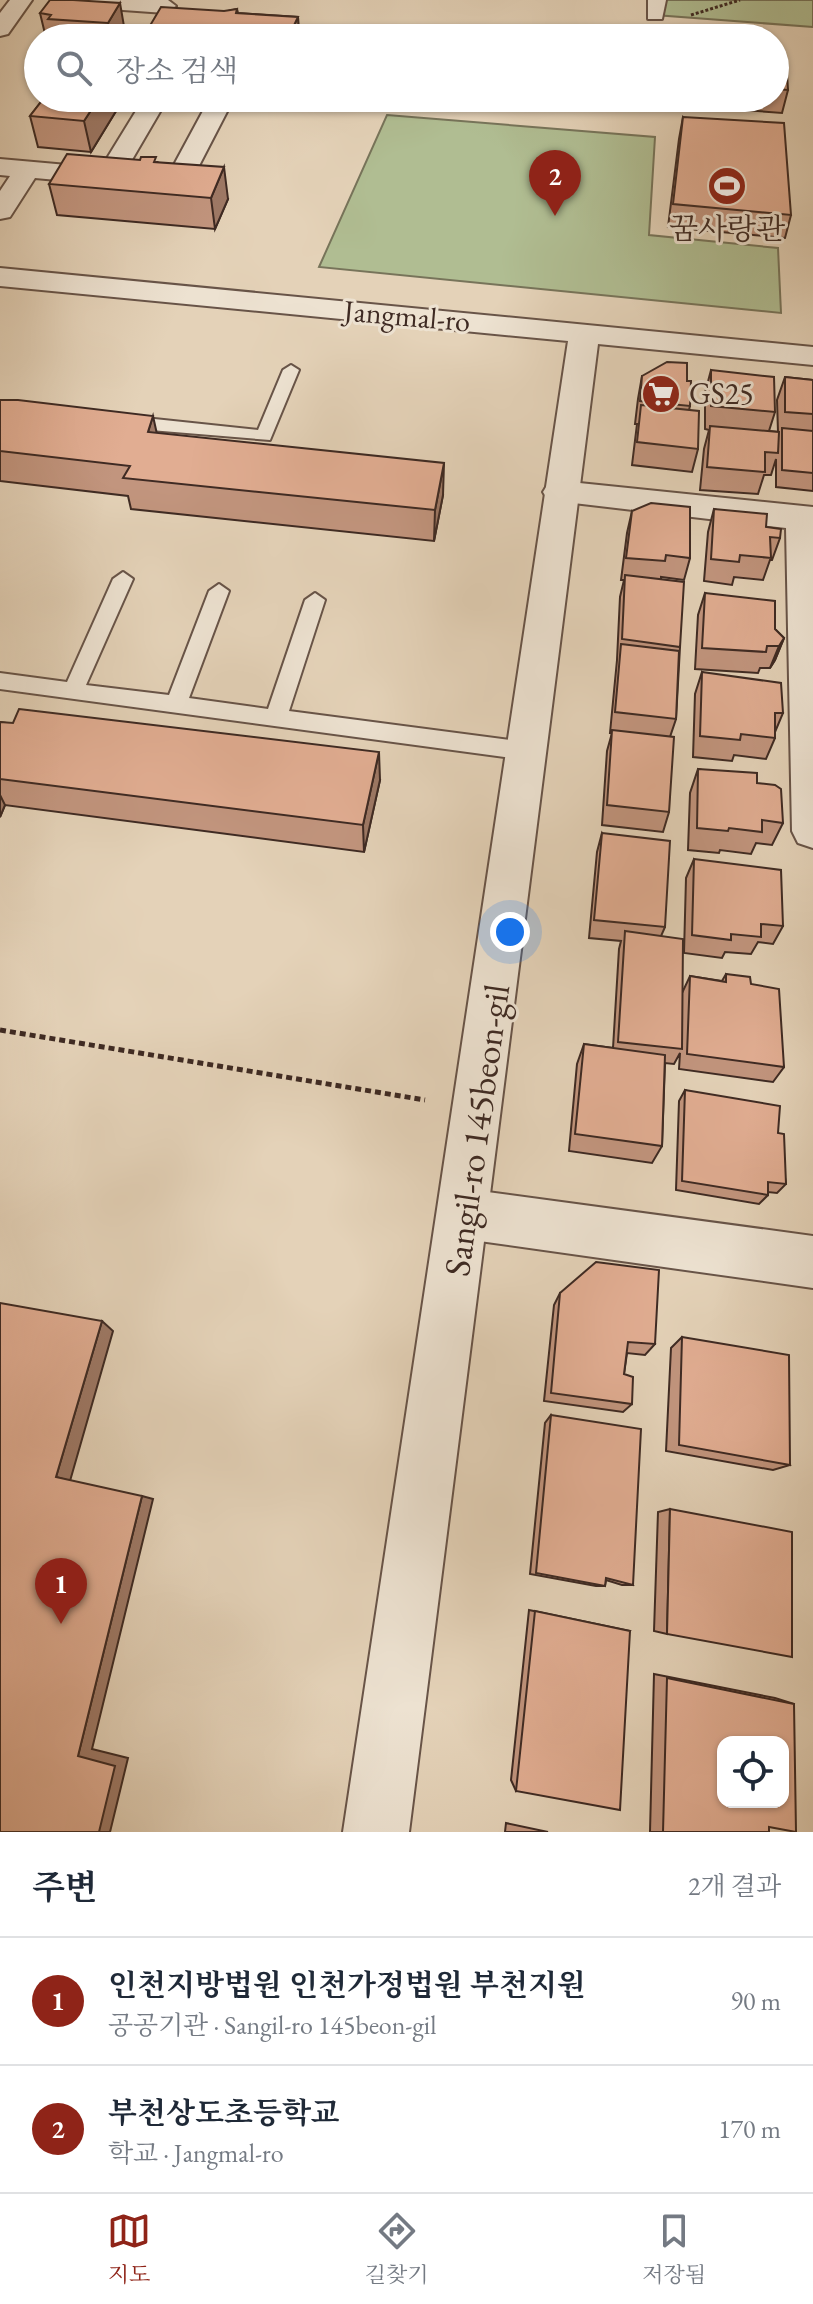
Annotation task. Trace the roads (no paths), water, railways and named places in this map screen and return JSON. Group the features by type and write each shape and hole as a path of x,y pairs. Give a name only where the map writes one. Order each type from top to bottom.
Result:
{"street":[{"path":"0,29 21,0"},
{"path":"81,0 165,6"},
{"path":"109,176 148,112"},
{"path":"0,211 13,169 178,183 215,112"},
{"name":"Jangmal-ro","path":"0,277 813,356"},
{"name":"Sangil-ro 145beon-gil","path":"376,1832 465,1214 560,492 584,333"},
{"path":"560,492 808,518 813,831"},
{"path":"465,1214 813,1262"}],"lane":[{"path":"109,420 264,436 291,370"},
{"path":"73,691 123,579"},
{"path":"176,705 219,591"},
{"path":"276,718 315,600"},
{"path":"0,681 526,751"}],"place":[{"name":"꿈사랑관","path":"727,186"},
{"name":"부천상도초등학교","path":"555,216"},
{"name":"GS25","path":"661,394"},
{"name":"인천지방법원 인천가정법원 부천지원","path":"61,1624"}]}
